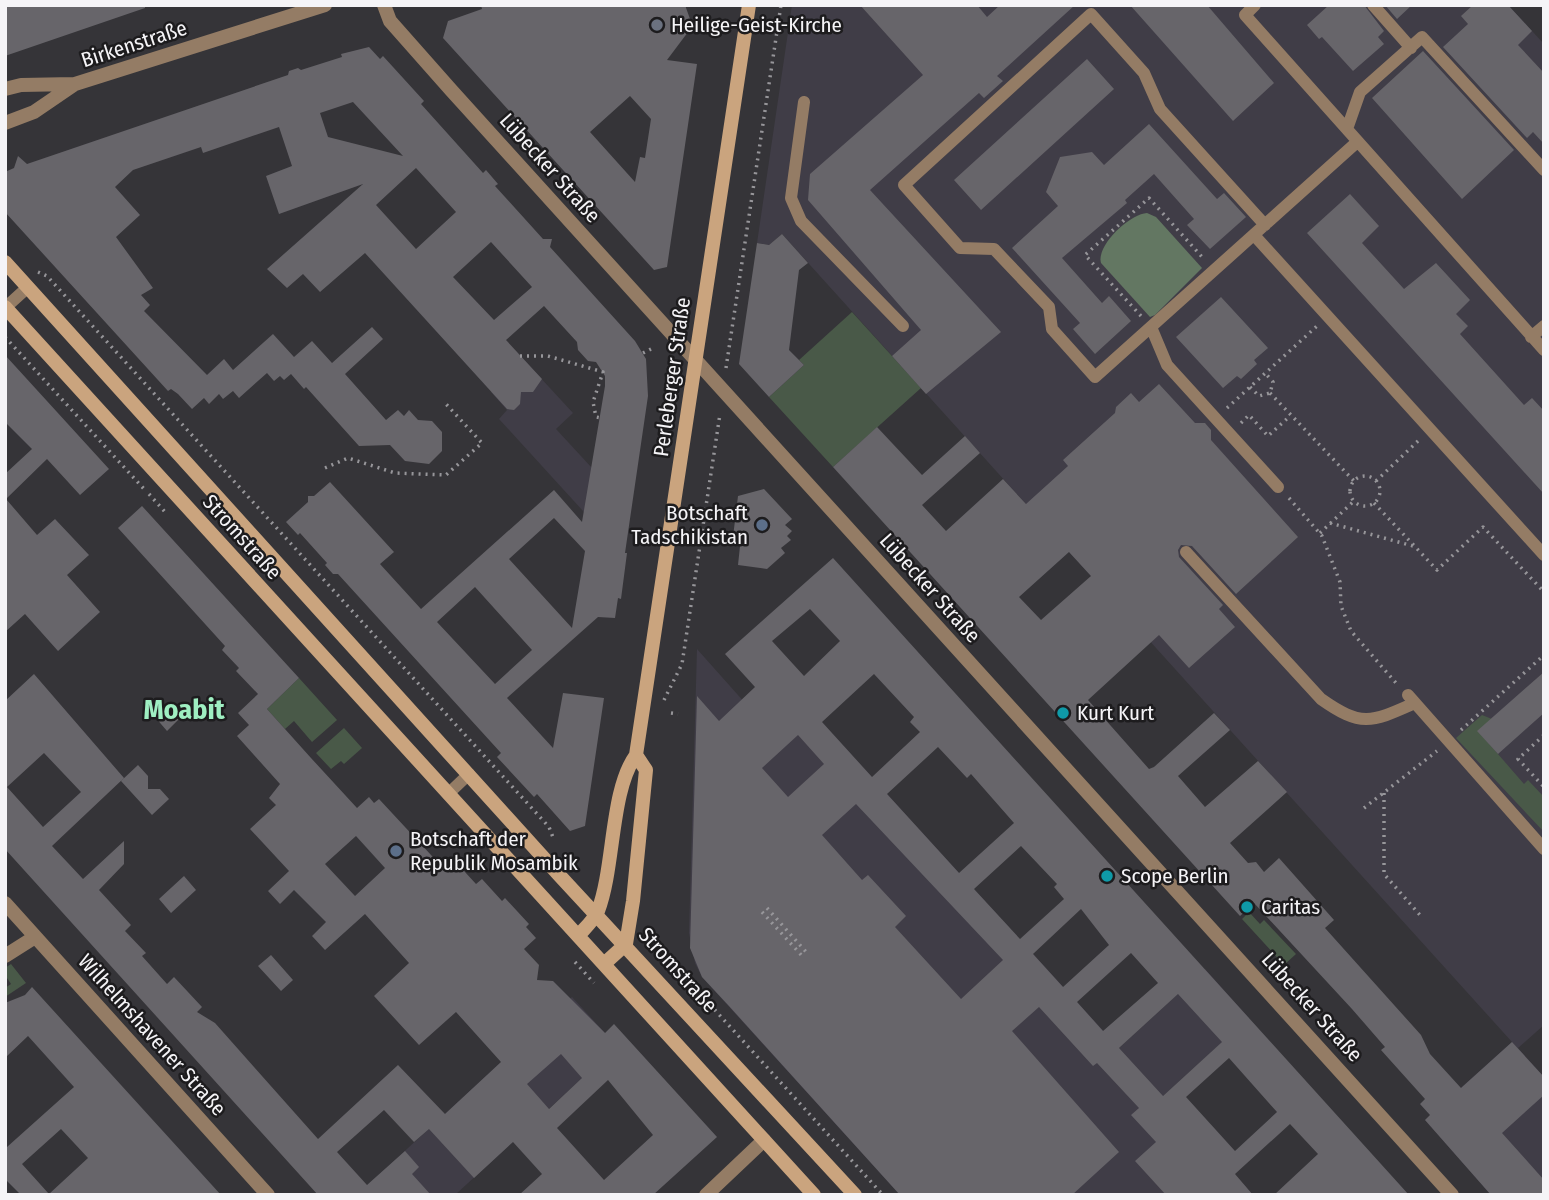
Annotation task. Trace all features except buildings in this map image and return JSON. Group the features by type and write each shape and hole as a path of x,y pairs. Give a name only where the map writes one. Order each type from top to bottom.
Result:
{"main road":[{"name":"Perleberger Straße","path":"578,936 597,913 611,862 625,771 636,755 749,5"},
{"name":"Stromstraße","path":"5,262 855,1195"},
{"name":"Stromstraße","path":"6,307 814,1195"},
{"name":"Perleberger Straße","path":"626,944 646,770 636,755"},
{"path":"604,964 626,944"}],"street":[{"name":"Birkenstraße","path":"5,89 21,85 75,84 325,5"},
{"name":"Lübecker Straße","path":"384,5 390,21 1452,1195"},
{"name":"Birkenstraße","path":"5,123 34,112 75,84"},
{"name":"Wilhelmshavener Straße","path":"5,903 268,1195"},
{"path":"5,956 35,937"},
{"path":"706,1195 764,1140"}],"lane":[{"path":"1255,5 1245,15 1347,129 1356,143 1544,350"},
{"path":"1373,5 1410,48"},
{"path":"1265,225 1160,109 1144,73 1091,14 904,185 961,248 994,249 1049,307 1052,329 1095,377 1254,235 1356,143"},
{"path":"1347,129 1360,92 1422,37 1544,170"},
{"path":"804,102 791,198 801,221 903,326"},
{"path":"1254,235 1544,555"},
{"name":"Stromstraße","path":"6,307 27,288"},
{"path":"1531,337 1544,326"},
{"path":"1151,327 1167,365 1278,486"},
{"path":"1186,552 1321,699 1345,716 1375,720 1412,699 1544,849"},
{"path":"448,794 469,774"}],"path":[{"path":"1151,327 1086,255 1149,198 1214,270"},
{"path":"32,269 47,276 549,827"},
{"path":"1215,419 1328,316"},
{"path":"5,337 148,493"},
{"path":"643,353 651,349"},
{"path":"520,356 548,356 603,372 593,402 596,417 601,418"},
{"path":"1265,373 1273,382 1270,393"},
{"path":"1250,387 1259,396 1270,393"},
{"path":"1270,393 1354,481"},
{"path":"325,468 348,458 395,473 446,475 482,443 446,404"},
{"path":"1229,434 1249,415 1268,436 1290,415"},
{"path":"1376,481 1430,430"},
{"path":"1362,476 1376,481 1380,489 1374,503 1361,505 1354,501 1350,493 1354,481 1362,476"},
{"path":"1278,486 1320,533 1340,582 1341,606 1351,631 1412,699"},
{"path":"1320,533 1354,501"},
{"path":"1374,503 1437,570 1483,527 1544,592"},
{"path":"1330,523 1415,547"},
{"path":"1364,808 1448,741 1544,655"},
{"path":"671,713 678,714"},
{"path":"1544,736 1518,759 1544,787"},
{"path":"1384,793 1384,874 1420,915"},
{"path":"767,908 808,954"},
{"path":"762,912 804,958"},
{"path":"663,953 883,1195"}],"shaded area":[{"path":"792,5 1508,5 1544,44 1544,1025 1518,1048 1544,1077 1544,1195 1491,1195 1425,1120 1512,1042 782,234 769,245 757,243"},
{"path":"525,361 573,413 556,429 592,468 604,534 499,419 507,410 491,392"},
{"path":"697,649 771,732 804,703 1119,1048 1205,969 1249,1018 1163,1096 1253,1195 900,1195 702,977 695,963 689,933"},
{"path":"572,997 605,1033 626,1038 455,1195 357,1195"}],"green space":[{"path":"1147,213 1156,217 1202,268 1150,317 1101,263 1104,248 1116,232 1132,219"},
{"path":"852,312 921,388 833,467 769,397 804,365 799,360"},
{"path":"299,678 337,720 312,742 294,721 285,729 267,709"},
{"path":"1482,715 1492,719 1478,731 1524,784 1528,780 1544,797 1544,832 1456,738"},
{"path":"344,728 362,748 344,764 341,761 331,769 316,753"},
{"path":"1249,912 1260,924 1264,920 1296,954 1284,965 1242,919"},
{"path":"11,964 26,983 5,997 5,988 11,984 5,975 5,968"}],"place":[{"name":"Heilige-Geist-Kirche","path":"657,25"},
{"name":"Botschaft Tadschikistan","path":"762,525"},
{"name":"Kurt Kurt","path":"1063,713"},
{"name":"Botschaft der Republik Mosambik","path":"396,851"},
{"name":"Scope Berlin","path":"1107,876"},
{"name":"Caritas","path":"1247,907"}],"district":[{"name":"Moabit","path":"184,709"}]}
